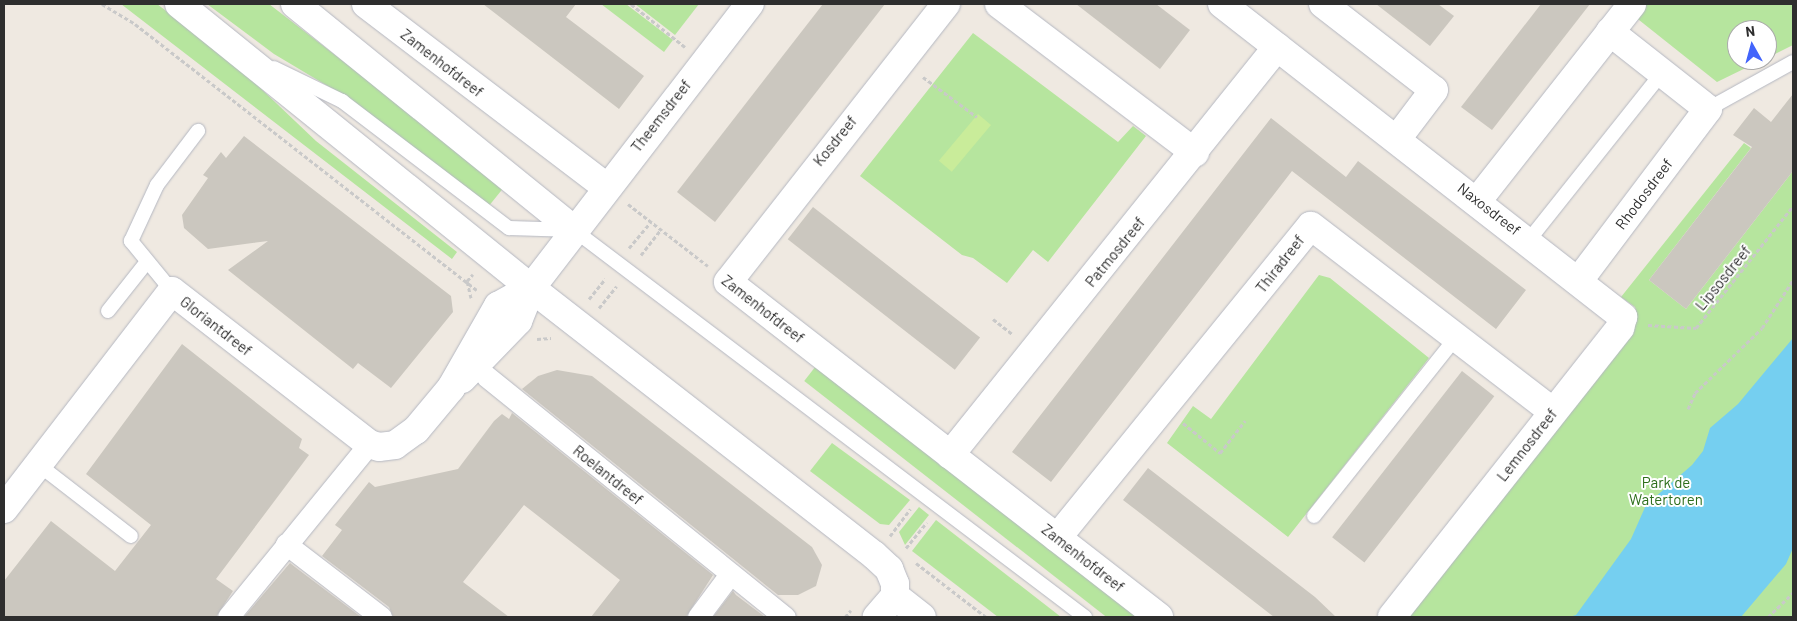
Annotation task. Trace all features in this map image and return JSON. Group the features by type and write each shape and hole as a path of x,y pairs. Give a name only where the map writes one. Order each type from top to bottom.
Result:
{"street":[{"path":"179,4 531,288 889,569 895,596 922,617"},
{"path":"228,617 368,444 395,446 404,441 452,388 495,350 508,314 531,288 574,230 295,4"},
{"name":"Zamenhofdreef","path":"366,4 394,12 606,187"},
{"name":"Theemsdreef","path":"574,230 750,4"},
{"name":"Kosdreef","path":"728,282 946,4"},
{"path":"999,4 1194,152"},
{"name":"Naxosdreef","path":"1222,4 1580,280"},
{"path":"1323,4 1434,90 1397,138"},
{"path":"1478,200 1632,4"},
{"path":"1610,32 1708,109"},
{"name":"Patmosdreef","path":"950,455 1277,47"},
{"name":"Rhodosdreef","path":"1580,280 1708,109"},
{"name":"Thiradreef","path":"1057,538 1165,409 1311,226 1458,335 1552,411"},
{"path":"1580,280 1620,312 1622,323"},
{"name":"Zamenhofdreef","path":"728,282 1159,617"},
{"name":"Gloriantdreef","path":"4,509 172,291 368,444"},
{"name":"Lemnosdreef","path":"1392,617 1622,323"},
{"name":"Roelantdreef","path":"486,376 730,574 786,617"},
{"path":"286,544 381,617"},
{"path":"698,617 730,574"},
{"path":"865,611 895,596"}],"lane":[{"path":"228,45 342,101 509,228 574,230 940,504 1085,617"},
{"name":"Rhodosdreef","path":"1708,109 1793,62"},
{"path":"1529,240 1662,73"},
{"path":"172,291 146,264 131,241 142,212 198,131"},
{"path":"108,311 146,264"},
{"path":"1314,516 1458,335"},
{"path":"38,465 132,536"}],"path":[{"path":"102,4 135,24 538,339 567,331 651,222"},
{"path":"631,4 703,62"},
{"path":"901,60 977,116"},
{"name":"Zamenhofdreef","path":"606,187 728,282"},
{"name":"Lipsosdreef","path":"1622,323 1696,328 1793,206"},
{"path":"1688,409 1695,393 1762,328 1793,280"},
{"path":"1165,409 1220,452 1246,421"},
{"path":"889,569 940,504"},
{"path":"1768,617 1793,593"},
{"path":"845,617 865,611"}],"green space":[{"path":"121,4 157,4 232,61 316,141 457,252 452,259"},
{"path":"207,4 269,4 505,186 488,207 351,100 274,54"},
{"path":"601,4 626,4 673,40 664,52"},
{"path":"635,4 699,4 675,35"},
{"path":"1644,4 1793,4 1793,45 1777,53 1777,20 1727,20 1727,70 1742,70 1717,82 1634,16"},
{"path":"973,33 1118,142 1133,126 1146,136 1048,262 1033,250 1007,283 973,258 962,255 860,176"},
{"path":"978,114 991,125 952,172 939,161"},
{"name":"Park de Watertoren","path":"1744,143 1751,148 1649,280 1686,309 1793,171 1793,617 1408,617 1629,337 1637,315 1635,307 1621,297"},
{"path":"1319,275 1330,278 1429,358 1288,537 1167,443 1193,406 1211,419"},
{"path":"819,362 1145,617 1106,617 804,381"},
{"path":"832,443 910,500 889,525 880,524 810,471"},
{"path":"919,507 929,515 905,545 899,532"},
{"path":"936,520 1061,617 998,617 912,551"}],"water":[{"path":"1793,338 1793,548 1786,564 1741,617 1569,617 1576,615 1631,539 1646,505 1692,465 1703,451 1710,428 1738,404"}],"building":[{"path":"483,4 576,4 566,17 644,76 619,109"},
{"path":"823,4 885,4 715,222 677,192"},
{"path":"1076,4 1156,4 1190,30 1160,69"},
{"path":"1376,4 1438,4 1454,16 1430,46"},
{"path":"1541,4 1590,4 1492,130 1461,107"},
{"path":"1793,94 1793,171 1686,309 1649,280 1752,147 1733,135 1754,108 1771,122"},
{"path":"1271,118 1346,177 1358,161 1526,290 1496,329 1292,171 1051,482 1012,452"},
{"path":"244,136 451,296 453,312 391,388 358,363 353,369 228,270 268,241 208,249 184,228 182,215 208,178 203,175 221,152 226,158"},
{"path":"813,207 980,338 955,370 788,239"},
{"path":"182,344 302,439 299,448 309,455 216,579 233,591 216,617 4,617 4,581 51,521 115,571 151,525 86,474"},
{"path":"557,370 592,376 812,547 822,565 816,586 798,595 778,595 522,389 538,376"},
{"path":"1462,371 1494,396 1364,563 1332,537"},
{"path":"512,413 713,575 686,617 591,617 620,580 524,505 463,582 509,617 393,617 389,607 322,556 342,530 335,525 369,482 375,487 458,469 494,421 502,414 509,419"},
{"path":"1148,468 1315,597 1336,617 1274,617 1123,500"},
{"path":"290,563 295,567 361,617 244,617"},
{"path":"733,591 736,595 765,617 713,617"}]}
